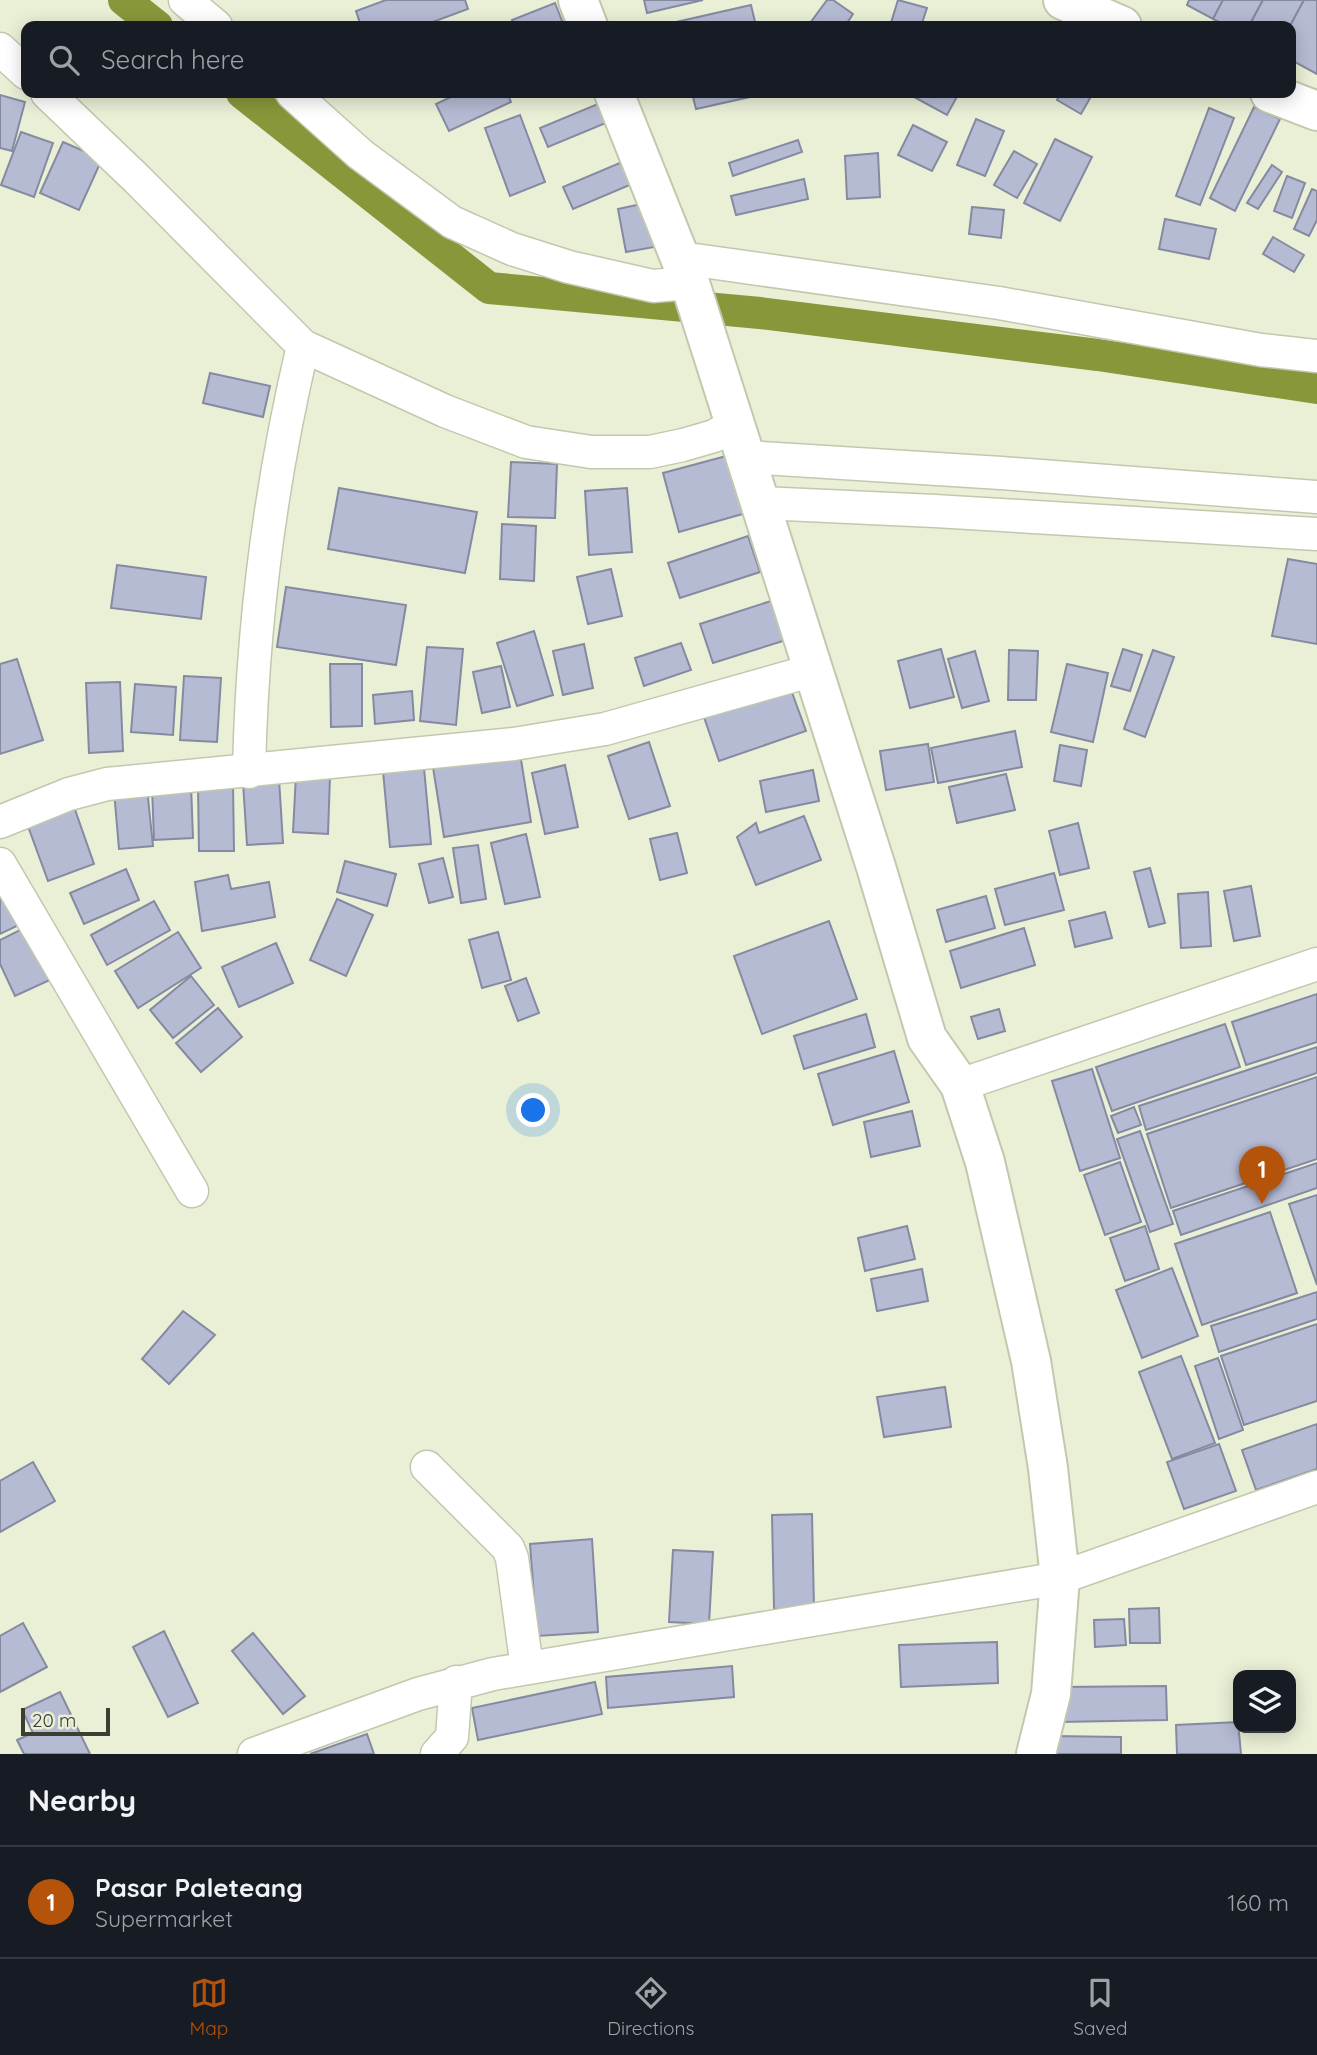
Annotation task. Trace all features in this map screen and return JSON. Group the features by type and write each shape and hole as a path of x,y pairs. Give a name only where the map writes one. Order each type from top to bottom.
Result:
{"main road":[{"path":"578,0 586,21"},
{"path":"616,98 688,278 876,867 927,1038 960,1085 985,1162 1031,1361 1048,1468 1060,1578 1051,1694 1036,1754"},
{"path":"1283,98 1317,111"}],"street":[{"path":"186,0 210,21"},
{"path":"0,49 21,68"},
{"path":"52,98 303,346 445,411 526,442 591,452 650,452 683,446 714,436 735,425 1001,473 1317,497"},
{"path":"297,98 359,154 452,222 512,249 569,267 653,286 688,278 999,303 1261,350 1317,356"},
{"path":"249,772 250,703 262,577 287,412 303,346"},
{"path":"761,503 1317,534"},
{"path":"0,822 87,788 514,744 605,729 814,670"},
{"path":"0,864 192,1191"},
{"path":"960,1085 1317,964"},
{"path":"427,1467 508,1548 512,1558 527,1668"},
{"path":"254,1754 456,1682 1060,1578 1317,1487"},
{"path":"437,1754 452,1737 456,1682"}],"building":[{"path":"386,0 465,0 468,9 436,21 359,21 356,11"},
{"path":"644,0 703,0 647,13"},
{"path":"827,0 833,0 853,14 848,21 812,21"},
{"path":"898,0 927,8 923,21 892,21"},
{"path":"1189,0 1223,0 1213,19 1187,5"},
{"path":"1223,0 1263,0 1252,21 1213,19"},
{"path":"1263,0 1304,0 1293,21 1252,21"},
{"path":"1304,0 1317,0 1317,74 1296,63 1296,21 1293,21"},
{"path":"555,3 562,21 512,21"},
{"path":"751,5 755,21 680,21"},
{"path":"0,95 25,102 12,151 0,148"},
{"path":"449,98 509,98 511,102 449,131 436,104"},
{"path":"693,98 746,98 696,109"},
{"path":"916,98 956,98 947,115"},
{"path":"1058,98 1090,98 1081,114 1057,100"},
{"path":"605,101 613,120 548,147 540,128"},
{"path":"1254,107 1280,119 1235,211 1210,198"},
{"path":"1209,108 1234,118 1200,205 1176,196"},
{"path":"520,115 545,182 510,196 485,128"},
{"path":"976,119 1004,131 985,176 957,165"},
{"path":"913,125 947,142 932,171 898,155"},
{"path":"21,132 53,143 34,197 1,185"},
{"path":"1055,139 1092,157 1060,221 1024,203"},
{"path":"798,140 802,152 733,176 729,163"},
{"path":"63,142 102,159 79,210 40,193"},
{"path":"1014,151 1037,164 1017,198 994,185"},
{"path":"878,153 880,197 847,199 845,156"},
{"path":"622,162 632,184 573,209 563,187"},
{"path":"1272,165 1282,172 1258,209 1247,203"},
{"path":"1287,176 1305,183 1292,218 1274,211"},
{"path":"804,179 808,199 736,215 731,196"},
{"path":"1312,189 1317,191 1317,220 1309,236 1294,229"},
{"path":"646,203 654,247 626,252 618,209"},
{"path":"972,207 1004,210 1001,238 969,234"},
{"path":"1165,219 1216,229 1209,259 1159,249"},
{"path":"1273,237 1304,255 1294,272 1263,254"},
{"path":"210,373 270,386 263,417 203,403"},
{"path":"730,455 746,513 679,532 663,473"},
{"path":"511,462 557,464 555,518 508,517"},
{"path":"339,488 477,512 465,573 328,549"},
{"path":"627,488 632,552 589,555 585,491"},
{"path":"502,524 536,526 534,581 500,579"},
{"path":"748,536 760,572 680,598 668,563"},
{"path":"1288,559 1317,564 1317,644 1272,636"},
{"path":"117,565 206,577 201,619 111,608"},
{"path":"611,569 622,616 588,624 577,577"},
{"path":"286,587 406,605 396,665 277,647"},
{"path":"774,600 786,640 713,663 700,624"},
{"path":"534,631 553,695 517,706 497,643"},
{"path":"681,643 691,670 644,686 635,658"},
{"path":"584,644 593,688 563,695 553,651"},
{"path":"427,647 463,649 456,725 420,721"},
{"path":"941,649 954,697 910,708 898,661"},
{"path":"1123,649 1142,655 1130,691 1111,686"},
{"path":"1009,650 1038,651 1036,700 1008,700"},
{"path":"1153,650 1174,657 1145,737 1124,729"},
{"path":"975,651 989,701 962,708 948,659"},
{"path":"17,659 43,740 0,754 0,664"},
{"path":"330,664 362,664 362,726 331,727"},
{"path":"1067,664 1108,673 1093,742 1051,732"},
{"path":"501,666 510,707 482,713 473,672"},
{"path":"184,676 221,678 217,742 180,740"},
{"path":"120,682 123,751 89,753 86,683"},
{"path":"135,684 176,687 173,735 131,732"},
{"path":"790,687 806,731 719,761 704,717"},
{"path":"412,691 414,720 375,724 373,695"},
{"path":"1015,731 1022,767 938,783 931,748"},
{"path":"649,742 670,806 629,819 608,756"},
{"path":"928,744 934,782 886,790 880,751"},
{"path":"1060,745 1087,750 1081,786 1054,781"},
{"path":"519,747 531,822 444,837 432,761"},
{"path":"565,765 578,827 545,834 532,773"},
{"path":"424,768 431,844 390,847 383,771"},
{"path":"813,770 819,801 766,812 760,781"},
{"path":"1006,774 1015,810 957,823 949,787"},
{"path":"296,775 330,776 328,834 293,832"},
{"path":"279,779 283,843 247,845 243,782"},
{"path":"233,784 234,851 199,851 198,785"},
{"path":"191,785 193,838 154,840 152,787"},
{"path":"147,788 153,846 119,849 114,791"},
{"path":"72,801 94,864 48,881 25,818"},
{"path":"804,816 821,860 756,885 737,837 756,823 759,833"},
{"path":"1078,823 1089,868 1060,875 1049,831"},
{"path":"677,833 687,873 660,880 650,839"},
{"path":"526,834 540,897 505,904 491,843"},
{"path":"478,845 486,899 461,903 453,848"},
{"path":"443,858 453,897 429,903 419,864"},
{"path":"345,861 396,874 387,906 337,892"},
{"path":"1150,868 1165,923 1149,927 1134,872"},
{"path":"126,869 139,900 84,924 70,893"},
{"path":"1054,873 1064,910 1005,925 995,889"},
{"path":"228,875 231,889 269,882 275,917 202,931 195,882"},
{"path":"1251,886 1260,936 1234,941 1224,891"},
{"path":"1208,892 1211,946 1181,948 1178,894"},
{"path":"12,895 25,922 0,934 0,900"},
{"path":"986,896 995,928 946,942 937,910"},
{"path":"337,899 373,915 346,976 310,960"},
{"path":"154,901 170,930 107,965 91,935"},
{"path":"1105,912 1112,938 1075,947 1069,921"},
{"path":"829,921 857,999 762,1034 734,956"},
{"path":"28,926 52,979 15,996 0,964 0,940"},
{"path":"1024,928 1035,965 961,988 950,951"},
{"path":"178,932 201,968 138,1008 115,971"},
{"path":"498,932 511,980 482,988 469,940"},
{"path":"276,943 293,983 239,1007 222,967"},
{"path":"191,976 214,1005 173,1038 150,1010"},
{"path":"526,978 539,1013 518,1021 505,986"},
{"path":"1317,994 1317,1042 1246,1065 1232,1022"},
{"path":"218,1008 242,1037 201,1072 176,1043"},
{"path":"999,1009 1005,1031 978,1039 971,1017"},
{"path":"866,1014 875,1047 804,1069 794,1036"},
{"path":"1225,1024 1240,1067 1112,1111 1096,1067"},
{"path":"1317,1047 1317,1073 1146,1130 1139,1106"},
{"path":"894,1051 909,1102 833,1125 818,1074"},
{"path":"1092,1069 1120,1158 1080,1171 1052,1081"},
{"path":"1317,1077 1317,1159 1171,1208 1147,1134"},
{"path":"1134,1107 1141,1125 1118,1133 1111,1116"},
{"path":"912,1111 920,1146 871,1157 864,1122"},
{"path":"1140,1131 1173,1224 1150,1232 1117,1139"},
{"path":"1120,1162 1141,1222 1105,1235 1084,1175"},
{"path":"1317,1163 1317,1188 1181,1235 1173,1211"},
{"path":"1317,1195 1317,1285 1289,1204"},
{"path":"1270,1212 1297,1293 1202,1325 1175,1244"},
{"path":"907,1226 915,1259 865,1271 858,1238"},
{"path":"1145,1226 1159,1269 1125,1281 1110,1238"},
{"path":"1172,1268 1198,1336 1142,1358 1116,1290"},
{"path":"922,1269 928,1301 877,1311 871,1279"},
{"path":"1317,1292 1317,1319 1219,1352 1211,1326"},
{"path":"183,1311 215,1335 169,1384 142,1359"},
{"path":"1317,1324 1317,1401 1244,1425 1221,1356"},
{"path":"1181,1356 1215,1443 1172,1459 1139,1372"},
{"path":"1218,1358 1243,1430 1219,1439 1195,1366"},
{"path":"945,1387 951,1427 884,1437 877,1397"},
{"path":"1317,1424 1317,1469 1256,1490 1242,1450"},
{"path":"1219,1444 1236,1491 1184,1509 1167,1462"},
{"path":"33,1462 55,1501 0,1532 0,1481"},
{"path":"812,1514 814,1608 774,1609 772,1515"},
{"path":"592,1539 598,1632 537,1636 530,1544"},
{"path":"673,1550 713,1552 709,1624 669,1622"},
{"path":"1159,1608 1160,1643 1130,1643 1129,1609"},
{"path":"1124,1619 1126,1645 1095,1647 1094,1620"},
{"path":"23,1623 47,1667 0,1692 0,1636"},
{"path":"164,1631 198,1703 168,1717 133,1647"},
{"path":"253,1633 305,1696 283,1714 232,1651"},
{"path":"997,1642 998,1683 901,1687 899,1645"},
{"path":"732,1666 734,1697 608,1708 606,1677"},
{"path":"595,1682 602,1714 478,1740 472,1708"},
{"path":"1166,1686 1167,1720 1060,1722 1060,1687"},
{"path":"60,1692 90,1754 24,1754 17,1740 33,1733 22,1710"},
{"path":"1233,1722 1233,1733 1239,1733 1241,1754 1177,1754 1176,1725"},
{"path":"367,1734 374,1754 310,1754"},
{"path":"1053,1736 1121,1737 1121,1754 1053,1754"}],"waterway":[{"path":"124,0 151,21"},
{"path":"248,98 489,288 760,313 1098,355 1317,388"}],"place":[{"name":"Pasar Paleteang","path":"1262,1204"}]}
